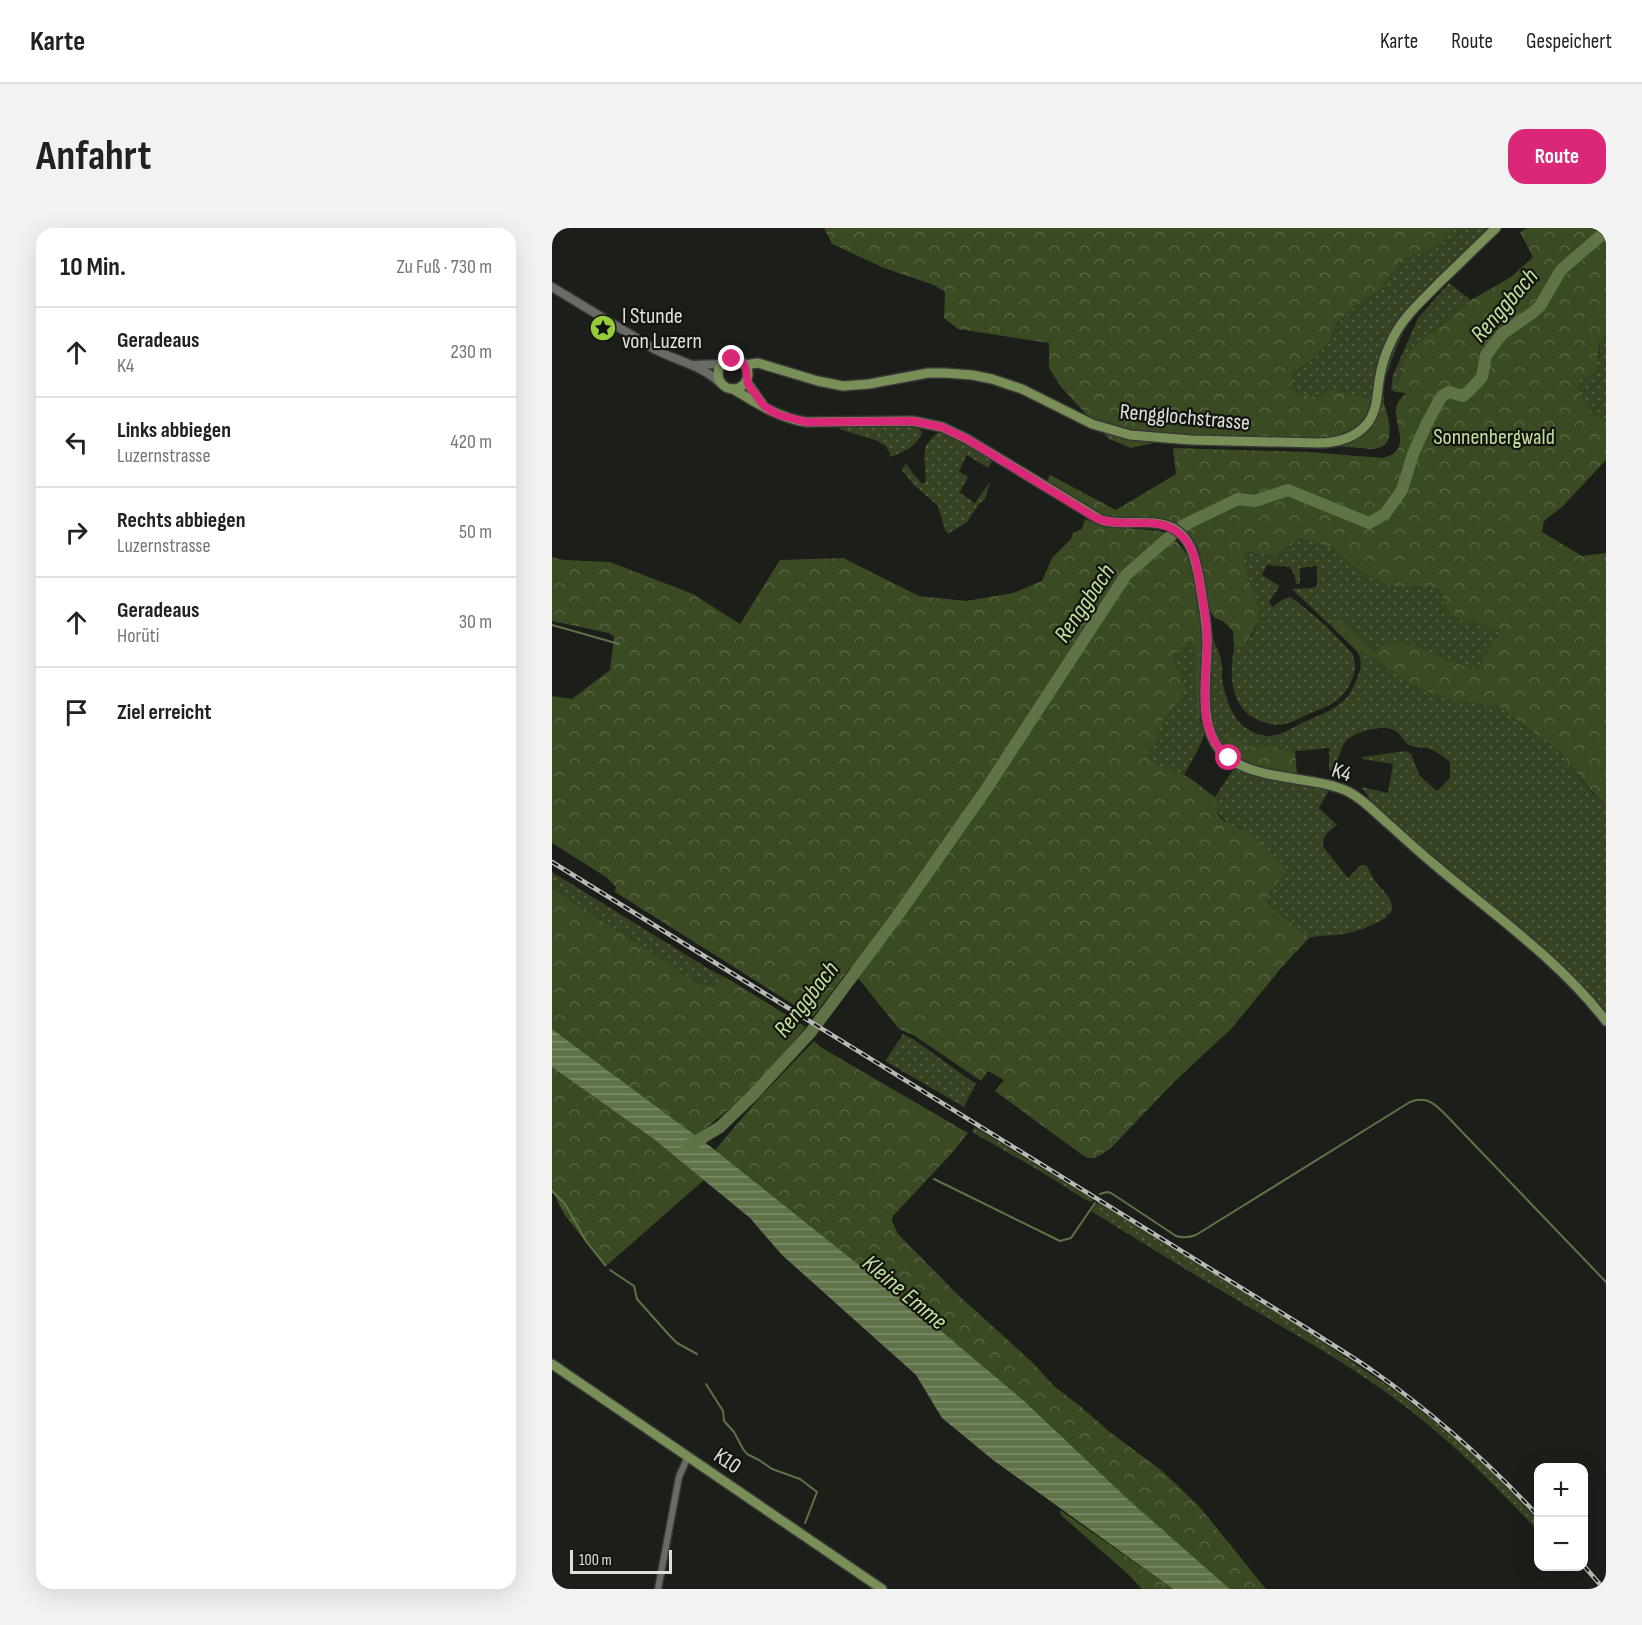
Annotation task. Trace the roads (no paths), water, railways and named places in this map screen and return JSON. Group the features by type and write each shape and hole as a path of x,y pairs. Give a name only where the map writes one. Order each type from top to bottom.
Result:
{"main road":[{"name":"Rengglochstrasse","path":"744,364 756,363 843,386 862,386 928,373 972,375 1022,389 1071,414 1104,428 1130,435 1191,440 1330,443 1358,433 1372,418 1378,398 1382,367 1398,328 1412,311 1496,228"},
{"path":"552,287 670,358 693,365 708,373 725,387 763,405"},
{"path":"693,365 721,364 732,359 737,360 747,369 747,379 763,405"},
{"path":"719,382 717,373 721,364"},
{"path":"733,389 741,387 754,371 766,366"},
{"name":"K4","path":"763,405 779,415 806,422 903,421 934,425 967,439 1096,518 1113,522 1157,524 1174,529 1189,544 1194,555 1206,622 1207,721 1213,740 1222,752 1234,762 1254,770 1337,788 1359,798 1434,865 1551,961 1584,994 1606,1021"},
{"name":"K10","path":"552,1364 882,1589"}],"street":[{"path":"658,1589 679,1477 688,1456"}],"waterway":[{"name":"Renggbach","path":"687,1147 720,1127 810,1033 898,915 985,791 1126,575 1182,526 1238,499 1255,501 1288,490 1369,523 1385,514 1402,490 1413,454 1442,396 1449,392 1463,396 1470,390 1482,377 1486,355 1502,334 1540,306 1561,270 1606,231"},
{"path":"552,625 619,644"},
{"path":"1100,1194 1111,1193 1176,1236 1193,1236 1410,1102 1424,1100 1443,1112 1606,1282"},
{"path":"934,1179 1060,1241 1071,1238 1095,1203"},
{"path":"552,1191 565,1204 586,1241 605,1265"},
{"path":"610,1270 634,1286 637,1299 677,1343 697,1354"},
{"path":"706,1384 723,1411 724,1421 734,1432 747,1454 772,1469 800,1479 817,1492 805,1523"}],"railway":[{"path":"552,862 1365,1366 1417,1404 1460,1440 1534,1512"},
{"path":"1588,1571 1604,1589"}],"place":[{"name":"I Stunde von Luzern","path":"603,328"}],"park label":[{"name":"Sonnenbergwald","path":"1494,436"}],"water label":[{"name":"Kleine Emme","path":"905,1292"}]}
